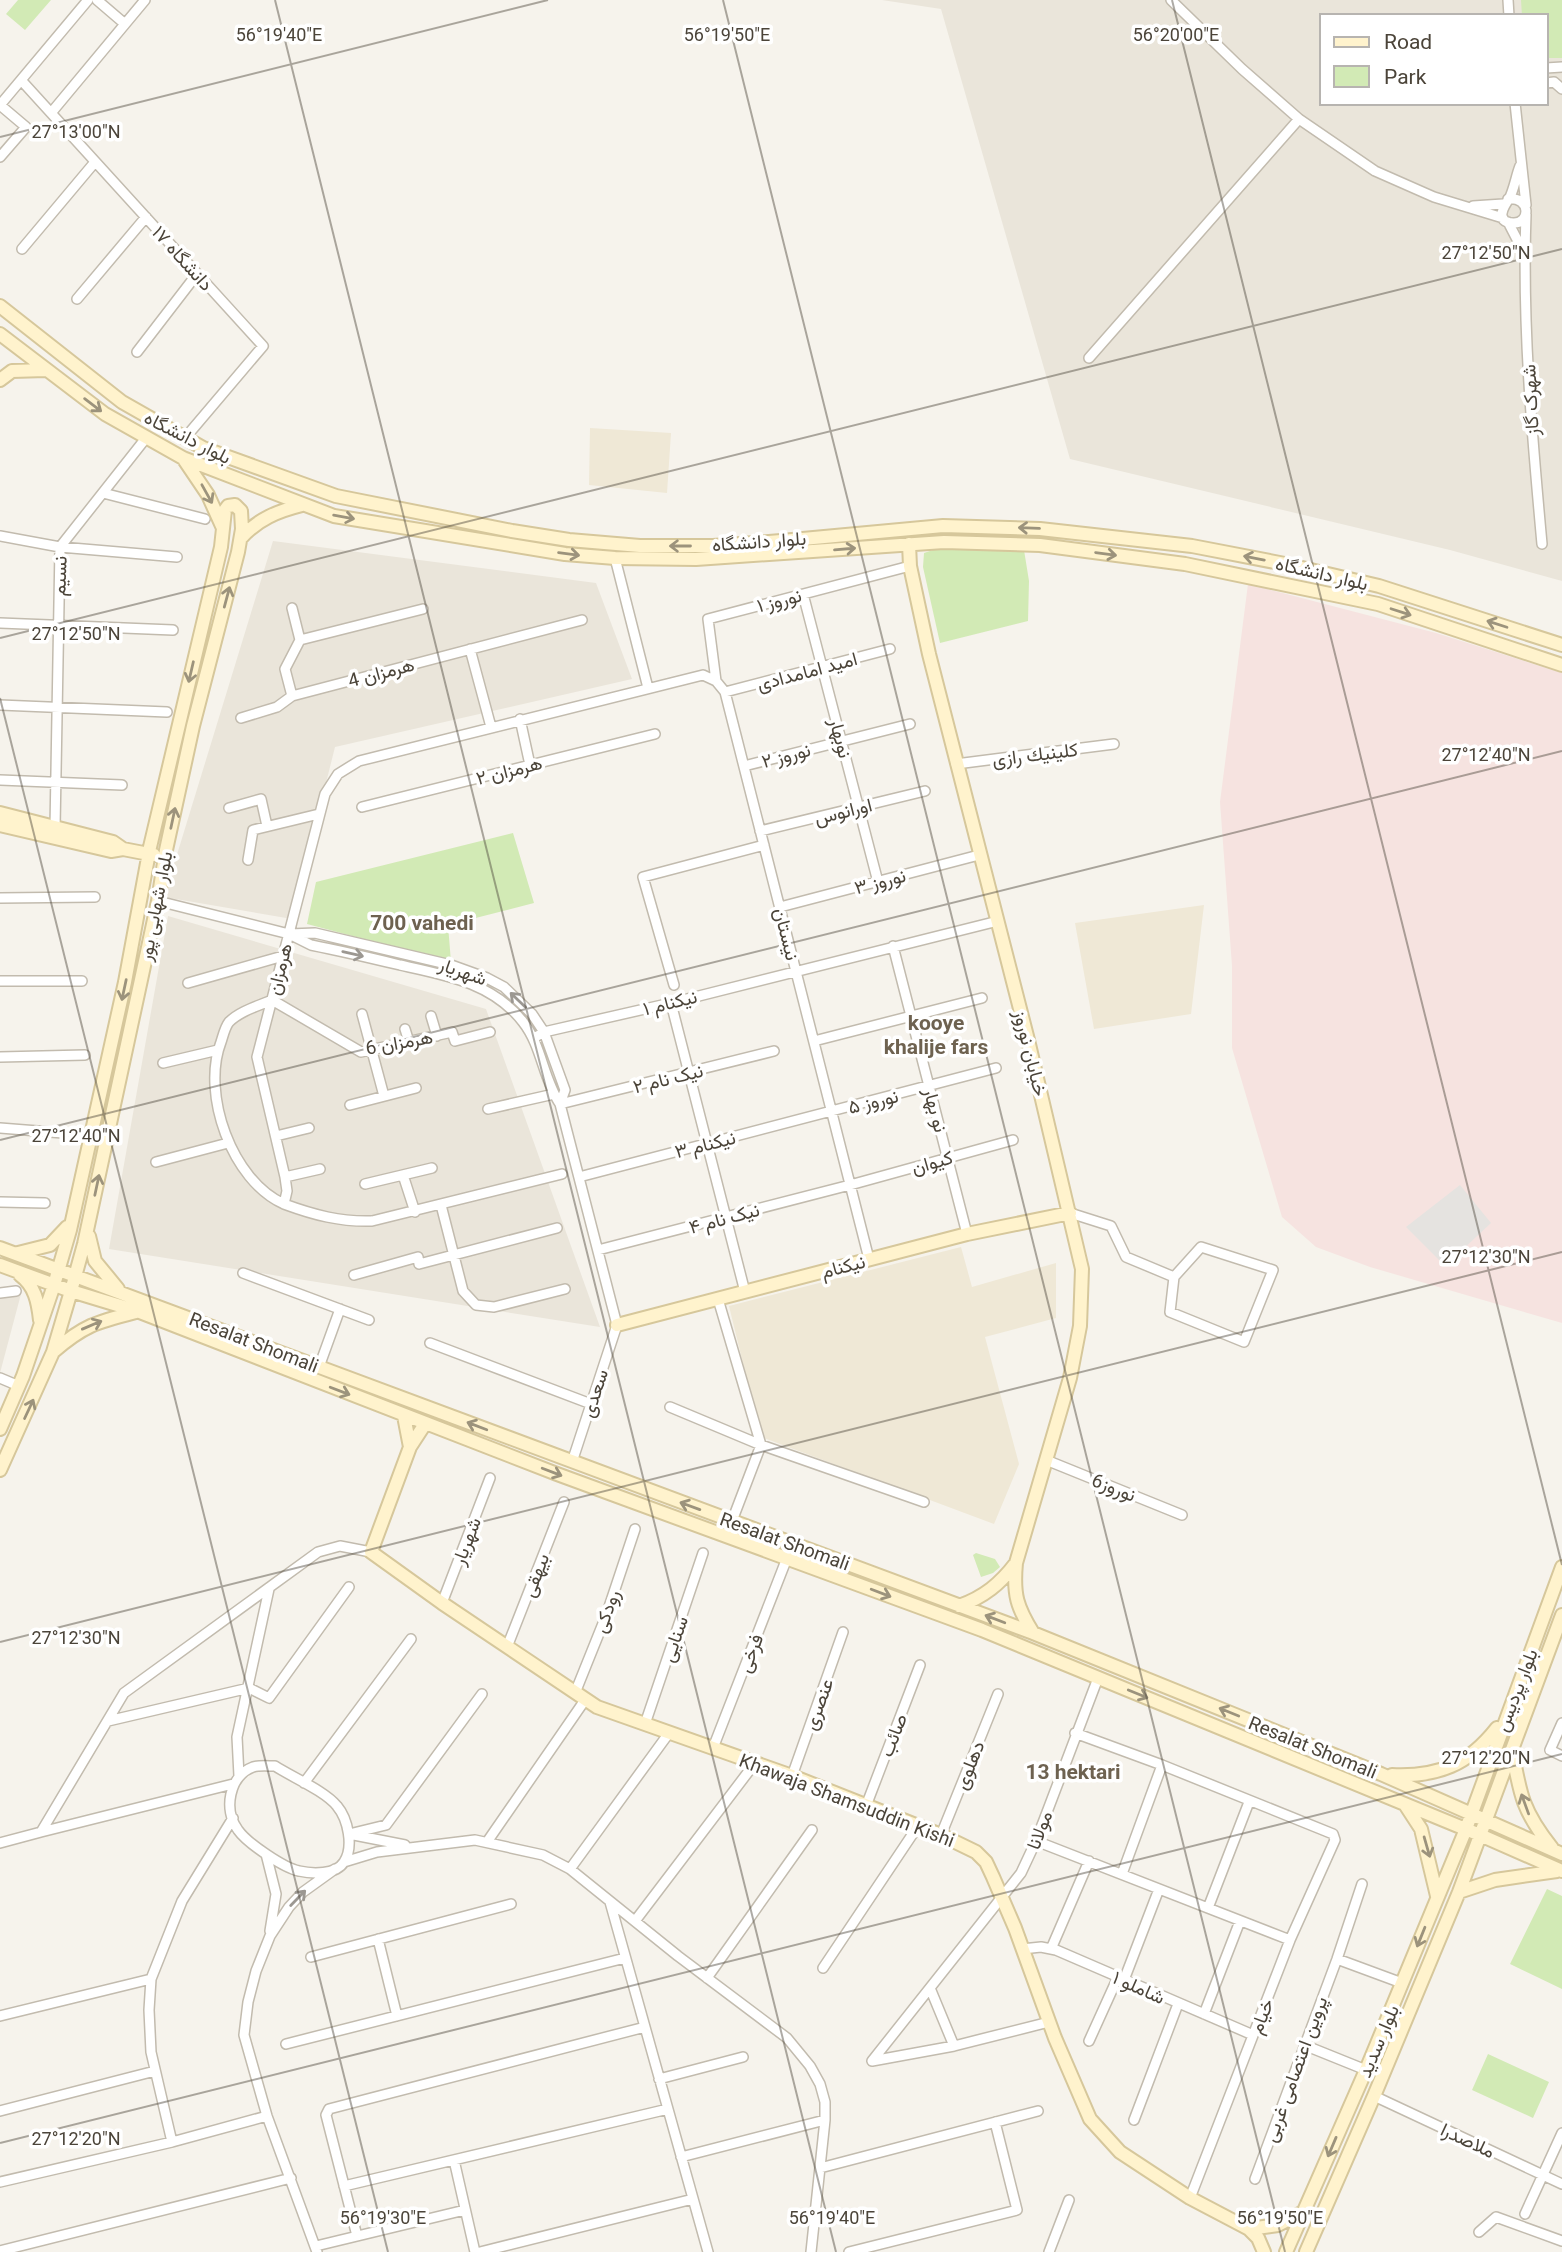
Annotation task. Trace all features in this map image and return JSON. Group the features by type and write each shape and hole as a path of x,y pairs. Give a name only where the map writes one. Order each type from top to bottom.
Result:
{"main road":[{"name":"بلوار دانشگاه","path":"0,306 122,402 203,448 337,496 569,540 640,546 713,545 943,526 1041,529 1192,546 1379,586 1562,645"},
{"name":"بلوار دانشگاه","path":"0,334 105,414 146,438 183,458 334,516 565,554 615,558 721,558 944,542 1040,545 1185,564 1378,604 1562,665"},
{"path":"1,379 12,370 51,374 70,362"},
{"path":"0,363 4,369 1,379"},
{"path":"183,458 208,495 223,534"},
{"name":"بلوار شهابی پور","path":"0,1429 19,1386 59,1269 125,982 149,855 223,534 225,510 228,506 235,505 242,511 240,538 193,726 88,1228 53,1352 0,1470"},
{"path":"240,538 249,528 267,517 302,505"},
{"name":"خیابان نوروز","path":"909,544 910,566 929,654 998,921 1082,1269 1080,1326 1070,1378 1016,1563 1016,1603 1033,1633"},
{"path":"123,849 111,851 0,823 0,813 113,842 123,849 165,856"},
{"path":"141,899 158,901"},
{"name":"نیکنام","path":"617,1325 967,1234 1070,1213"},
{"path":"15,1253 51,1245 65,1231 72,1217"},
{"path":"88,1228 95,1261 120,1292"},
{"name":"Resalat Shomali","path":"0,1248 1033,1633 1381,1774 1558,1853"},
{"name":"Resalat Shomali","path":"0,1265 137,1311 425,1424 982,1630 1466,1829 1561,1871"},
{"path":"14,1270 33,1288 40,1325"},
{"path":"53,1352 76,1332 92,1324 137,1311"},
{"path":"314,1381 319,1367"},
{"path":"404,1416 410,1447"},
{"path":"371,1552 410,1447 425,1424"},
{"name":"Khawaja Shamsuddin Kishi","path":"371,1552 597,1707 792,1776 941,1835 976,1852 986,1862 1090,2119 1120,2152 1190,2198 1249,2229 1258,2238 1264,2252"},
{"name":"خیابان نوروز","path":"959,1606 993,1589 1016,1563"},
{"name":"بلوار پردیس","path":"1466,1829 1562,1566"},
{"name":"بلوار پردیس","path":"1480,1835 1562,1615"},
{"path":"1513,1697 1529,1705"},
{"path":"1381,1774 1413,1776 1437,1772 1461,1762 1487,1742 1504,1720"},
{"path":"1512,1750 1523,1804 1533,1825 1558,1853"},
{"path":"1431,1815 1438,1799"},
{"path":"1404,1804 1421,1829 1437,1896"},
{"name":"بلوار سدید","path":"1286,2252 1366,2070 1466,1829"},
{"name":"بلوار سدید","path":"1306,2252 1374,2096 1480,1835"},
{"path":"1522,1853 1528,1840"},
{"path":"1450,1866 1466,1873"},
{"path":"1459,1892 1495,1880 1561,1871"},
{"path":"1249,2229 1278,2225 1305,2211"}],"street":[{"path":"0,157 26,127 0,105 88,0"},
{"path":"97,0 125,24"},
{"path":"51,113 145,0"},
{"path":"1171,0 1242,69 1299,119 1375,171 1434,197 1516,223 1522,220 1526,211 1522,201 1515,198 1506,202 1467,206"},
{"name":"دانشگاه ۱۷","path":"21,80 264,346 186,438"},
{"name":"شهرک گاز","path":"1514,105 1526,211 1524,255 1531,421 1542,544"},
{"path":"1089,358 1299,119"},
{"path":"22,249 95,162"},
{"path":"1520,166 1501,211 1524,255"},
{"path":"77,299 146,217"},
{"path":"136,352 197,274"},
{"name":"نسیم","path":"55,828 60,547 146,438"},
{"path":"103,493 205,519"},
{"path":"0,536 60,547 177,557"},
{"path":"615,558 648,688 703,675 716,681"},
{"name":"نوروز ۱","path":"716,681 708,619 910,566"},
{"name":"نوبهار","path":"803,594 878,881"},
{"path":"292,608 300,640 285,669 292,696"},
{"path":"300,640 423,609"},
{"name":"هرمزان 4","path":"241,718 277,707 292,696 582,620"},
{"path":"0,623 173,630"},
{"path":"470,649 491,727"},
{"name":"امید امامدادی","path":"725,692 890,649"},
{"name":"نیستان","path":"716,681 725,692 869,1259"},
{"name":"هرمزان","path":"284,1204 287,1191 285,1177 257,1057 319,814 325,794 338,774 359,761 648,688"},
{"path":"0,705 167,712"},
{"path":"520,719 530,765"},
{"name":"نوروز ۲","path":"744,766 910,724"},
{"name":"هرمزان ۲","path":"362,807 655,734"},
{"name":"كلينيك رازی","path":"956,764 1114,744"},
{"path":"0,780 122,785"},
{"name":"اورانوس","path":"760,831 925,790"},
{"path":"229,808 261,799 267,826"},
{"path":"248,860 253,830 319,814"},
{"path":"674,985 643,877 764,845"},
{"name":"نوروز ۳","path":"780,907 979,855"},
{"path":"0,898 95,897"},
{"name":"شهریار","path":"158,901 289,933 316,933 470,971 504,987 532,1014 544,1032 565,1090 560,1104"},
{"path":"893,946 998,921"},
{"name":"شهریار","path":"289,933 312,945 466,981 498,996 523,1021 534,1038 560,1104 617,1325"},
{"name":"نیکنام ۱","path":"534,1038 544,1032 671,1003 893,946"},
{"name":"نو بهار","path":"893,946 967,1234"},
{"path":"188,983 283,956"},
{"path":"0,981 82,981"},
{"path":"814,1041 982,998"},
{"path":"271,1000 242,1013 227,1024 218,1050 215,1098 228,1143 256,1184 272,1199 320,1217 348,1222 372,1221 562,1174"},
{"name":"هرمزان 6","path":"271,1000 361,1052 452,1032 455,1041 490,1032"},
{"path":"671,1003 745,1292"},
{"path":"362,1014 384,1096"},
{"path":"431,1016 437,1036"},
{"path":"405,1029 409,1042"},
{"path":"163,1063 218,1050"},
{"name":"نیک نام ۲","path":"560,1104 774,1051"},
{"path":"0,1057 85,1055"},
{"name":"نوروز ۵","path":"832,1112 996,1068"},
{"path":"350,1105 416,1088"},
{"path":"488,1109 554,1094"},
{"name":"نیکنام ۳","path":"579,1177 832,1112"},
{"path":"0,1128 63,1133"},
{"path":"276,1136 309,1128"},
{"name":"کیوان","path":"850,1185 1013,1140"},
{"path":"156,1161 228,1143"},
{"path":"365,1184 432,1168"},
{"path":"285,1177 320,1169"},
{"path":"403,1175 415,1212"},
{"name":"نیک نام ۴","path":"598,1250 850,1185"},
{"path":"0,1202 45,1203"},
{"path":"441,1205 463,1292 476,1305 494,1307 565,1289"},
{"path":"1070,1213 1111,1226 1126,1256 1174,1278"},
{"path":"354,1275 418,1257 419,1264 557,1228"},
{"path":"1200,1247 1273,1270 1244,1342 1170,1312 1174,1278 1200,1247"},
{"path":"243,1273 369,1320"},
{"path":"0,1293 16,1291"},
{"path":"718,1299 761,1445 732,1521"},
{"path":"319,1367 340,1309"},
{"name":"سعدی","path":"572,1462 617,1325"},
{"path":"430,1343 591,1404"},
{"path":"0,1378 19,1386"},
{"path":"670,1407 761,1445 925,1502"},
{"name":"نوروز6","path":"1046,1460 1182,1514"},
{"name":"شهریار","path":"442,1603 490,1478"},
{"name":"بیهقی","path":"507,1647 564,1502"},
{"name":"رودکی","path":"487,1842 580,1696 635,1529"},
{"path":"41,1832 124,1693 318,1552 340,1546 371,1552"},
{"name":"سنایی","path":"645,1724 703,1553"},
{"name":"فرخی","path":"713,1748 787,1558"},
{"path":"108,1721 248,1688 269,1698 349,1587"},
{"path":"269,1589 237,1737 236,1780 230,1804 233,1818 238,1831 266,1854 295,1871 315,1873 335,1869"},
{"name":"عنصری","path":"792,1776 843,1632"},
{"path":"304,1783 411,1639"},
{"name":"صائب","path":"866,1806 920,1665"},
{"name":"مولانا","path":"954,2046 872,2062 1021,1873 1036,1841 1098,1678"},
{"name":"دهلوی","path":"941,1835 998,1694"},
{"path":"349,1834 386,1825 482,1695"},
{"path":"1562,1723 1550,1750 1562,1756"},
{"path":"570,1869 669,1733"},
{"path":"1075,1733 1162,1765 1249,1802 1208,1908"},
{"path":"635,1922 755,1763"},
{"path":"1122,1874 1162,1765"},
{"path":"0,1843 236,1780 254,1767 275,1766 337,1806 349,1834 344,1862"},
{"name":"خیام","path":"1190,2198 1290,1940 1335,1840 1333,1834 1249,1802"},
{"path":"172,2141 151,2052 151,1979 182,1901 233,1818"},
{"path":"823,1968 918,1826"},
{"path":"707,1978 812,1830"},
{"path":"349,1834 414,1847"},
{"path":"465,2210 357,2236 317,2249 267,2116 244,2035 248,2002 256,1971 270,1936 289,1907 303,1892 344,1862 377,1852 475,1840 543,1855 570,1869 707,1978 777,2029 810,2066 820,2084 825,2102 811,2252"},
{"path":"1036,1841 1290,1940"},
{"path":"266,1854 276,1894 270,1936"},
{"path":"1051,1949 1089,1861"},
{"name":"پروین اعتصامی غربی","path":"1255,2179 1362,1884"},
{"path":"1089,2040 1121,1979 1159,1889"},
{"path":"610,1902 708,2252"},
{"path":"311,1956 511,1904"},
{"path":"1204,2014 1240,1921"},
{"path":"378,1939 397,2016"},
{"name":"شاملو ۱","path":"1022,1949 1051,1949 1253,2035"},
{"path":"286,2044 625,1958"},
{"path":"1337,1959 1402,1983"},
{"path":"0,2016 151,1979"},
{"path":"930,1989 954,2046 1049,2022"},
{"path":"1133,2120 1178,2004"},
{"path":"357,2236 326,2115 329,2109 645,2027"},
{"path":"1304,2045 1366,2070"},
{"path":"659,2079 743,2057"},
{"path":"0,2111 155,2071"},
{"name":"ملاصدرا","path":"1374,2096 1562,2184"},
{"path":"344,2186 668,2109"},
{"path":"820,2168 1038,2111"},
{"path":"0,2182 267,2116"},
{"path":"681,2157 825,2120"},
{"path":"849,2252 1017,2210 995,2122"},
{"path":"1525,2214 1562,2133"},
{"path":"454,2160 478,2252 693,2199"},
{"path":"0,2251 291,2178"},
{"path":"1049,2252 1069,2200"},
{"path":"1479,2232 1496,2217 1562,2241"}],"shaded area":[{"path":"882,0 1562,0 1562,581 1450,550 1070,459 941,9"},
{"path":"590,428 671,433 667,493 589,485"},
{"path":"273,541 596,583 632,679 335,747 292,919 164,897"},
{"path":"1248,584 1436,633 1562,673 1562,1323 1370,1267 1316,1247 1282,1217 1232,1048 1232,966 1220,802"},
{"path":"1204,905 1191,1014 1094,1029 1075,923"},
{"path":"168,916 486,1009 600,1327 109,1249"},
{"path":"1460,1185 1491,1223 1445,1266 1406,1227"},
{"path":"961,1247 972,1287 1056,1263 1056,1318 985,1337 1019,1464 994,1524 761,1437 729,1306"},
{"path":"0,1287 21,1294 0,1373"}],"green space":[{"path":"18,0 51,0 25,30 6,14"},
{"path":"1521,0 1562,0 1562,58 1548,58 1548,14 1522,14"},
{"path":"933,550 1024,550 1029,581 1028,621 940,643 923,567 924,553"},
{"path":"513,833 534,903 448,925 451,962 307,924 316,882"},
{"path":"976,1553 995,1559 1000,1567 981,1577 973,1555"},
{"path":"1547,1889 1562,1896 1562,1989 1510,1964"},
{"path":"1488,2054 1549,2082 1533,2118 1472,2090"}],"district":[{"name":"700 vahedi","path":"422,923"},
{"name":"kooye khalije fars","path":"936,1035"},
{"name":"13 hektari","path":"1073,1772"}]}
